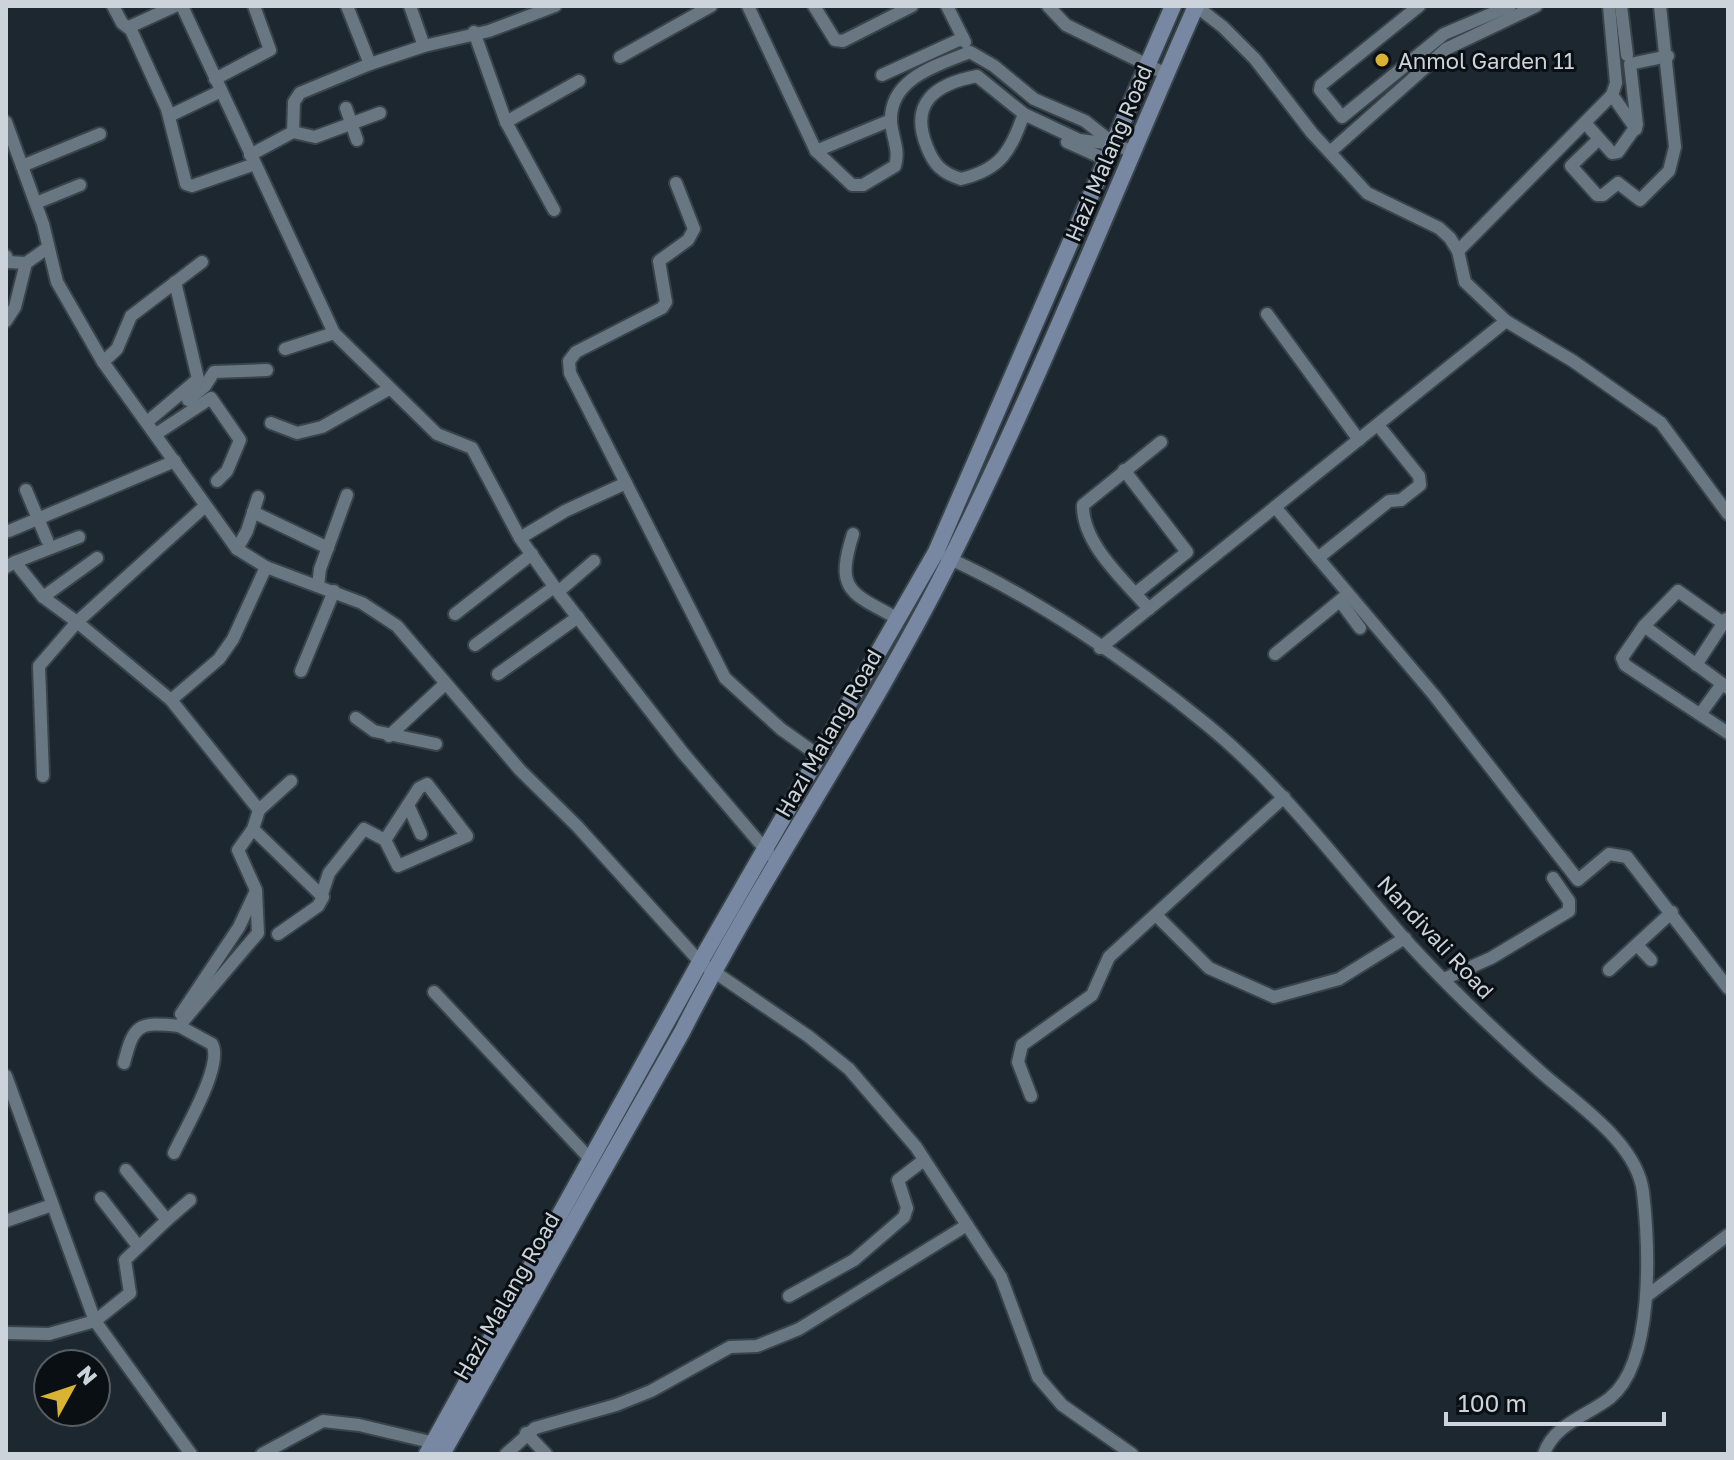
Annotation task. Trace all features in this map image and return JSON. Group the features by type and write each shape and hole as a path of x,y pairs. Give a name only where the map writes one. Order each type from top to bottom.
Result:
{"main road":[{"name":"Hazi Malang Road","path":"438,1449 682,1032 706,967 765,850 897,618 943,556 1036,325 1145,65 1173,6"},
{"name":"Hazi Malang Road","path":"438,1449 591,1160 706,967 778,862 943,556 1054,333 1196,6"},
{"path":"1036,325 1054,333"}],"street":[{"path":"113,6 122,23 129,27 169,116 186,184 192,186 253,160 293,132 315,137 380,113"},
{"path":"129,27 175,6"},
{"path":"182,6 296,245 334,333 443,438 465,442 472,448 520,538 556,589 683,753 778,862"},
{"path":"169,116 270,50 254,6"},
{"path":"347,6 370,64"},
{"path":"410,6 424,46"},
{"path":"293,132 294,102 300,93 370,64 474,32 489,31 555,6"},
{"path":"620,57 711,6"},
{"path":"748,6 816,151 852,185 863,185 895,166 897,153 891,120 896,99 908,80 970,52"},
{"path":"814,6 827,33 835,40 843,41 912,6"},
{"path":"947,6 970,52 994,66 1034,99 1085,121 1110,152"},
{"path":"1048,6 1066,25 1166,74"},
{"path":"1196,6 1223,27 1255,59 1367,193 1439,228 1458,251 1465,282 1506,321 1648,411 1672,436 1728,514"},
{"path":"1407,74 1342,117 1320,88 1419,6"},
{"path":"1495,18 1510,6"},
{"path":"1330,152 1380,107 1407,74 1437,48 1495,18 1536,6"},
{"path":"1609,6 1627,55"},
{"path":"1458,251 1612,95 1616,83 1621,6"},
{"path":"1599,139 1571,166 1597,195 1603,195 1618,183 1640,200 1669,171 1675,147 1668,56 1660,6"},
{"path":"474,32 506,122 554,210"},
{"path":"882,75 963,38"},
{"path":"1586,124 1614,154 1636,129 1630,64 1668,56"},
{"path":"1024,114 1007,152 996,165 961,179 943,172 933,161 919,123 920,112 937,92 977,76 1024,114 1110,152"},
{"path":"506,122 579,81"},
{"path":"1612,95 1636,129"},
{"path":"1370,96 1380,107"},
{"path":"346,108 357,140"},
{"path":"816,151 891,120"},
{"path":"6,122 36,203 57,282 103,362 237,549 266,567 362,603 397,626 520,770 577,826 706,967 832,1053 924,1160 1001,1277 1038,1377 1062,1405 1132,1454"},
{"path":"22,166 100,134"},
{"path":"1064,141 1110,152 1133,152"},
{"path":"676,183 694,229 688,240 659,261 666,302 662,308 576,352 569,361 570,373 725,678 781,729 819,756"},
{"path":"36,203 80,185"},
{"path":"6,321 15,307 26,263 46,249"},
{"path":"7,260 26,263"},
{"path":"103,362 117,349 131,316 202,262"},
{"path":"152,428 198,379 175,282"},
{"path":"1267,314 1359,440"},
{"path":"1100,648 1506,321"},
{"path":"285,349 334,333"},
{"path":"152,428 205,386 214,372 267,370"},
{"path":"271,423 297,433 322,427 389,389"},
{"path":"152,428 211,398 240,440 227,471 217,481"},
{"path":"1318,558 1389,501 1401,500 1420,485 1419,476 1378,425"},
{"path":"1149,609 1094,542 1083,514 1088,498 1161,442"},
{"path":"9,531 175,461"},
{"path":"1124,470 1187,552 1136,593"},
{"path":"520,538 565,511 626,483"},
{"path":"26,490 47,540"},
{"path":"318,586 347,495"},
{"path":"237,549 258,497"},
{"path":"43,776 39,666 77,622 204,507"},
{"path":"1275,507 1318,558 1360,628"},
{"path":"253,512 328,548"},
{"path":"853,534 844,562 846,584 860,599 897,618"},
{"path":"79,537 10,564 43,597 171,700 259,810"},
{"path":"455,614 532,554"},
{"name":"Nandivali Road","path":"943,556 1020,596 1100,648 1206,724 1284,797 1444,979 1624,1150 1642,1189 1648,1295 1630,1373 1611,1397 1555,1434 1544,1454"},
{"path":"43,597 97,558"},
{"path":"475,645 594,561"},
{"path":"171,700 219,659 233,639 266,567"},
{"path":"301,671 334,591"},
{"path":"1696,665 1726,620 1678,591 1644,626 1622,658 1623,663 1728,733"},
{"path":"1275,654 1344,597"},
{"path":"1344,597 1434,695 1578,880 1609,854 1619,853 1627,857 1728,988"},
{"path":"498,674 578,617"},
{"path":"1644,626 1725,686 1701,713"},
{"path":"389,736 445,684"},
{"path":"356,718 374,731 389,736 436,744"},
{"path":"124,1063 132,1032 141,1026 180,1020 253,943 260,916 256,890 238,850 253,829 259,810 291,781"},
{"path":"278,934 318,906 329,873 360,832 370,829 385,840 393,863 400,866 466,838 463,827 430,785 421,786 385,840"},
{"path":"1031,1096 1018,1062 1022,1045 1092,995 1109,957 1284,797"},
{"path":"408,805 421,834"},
{"path":"253,829 322,894"},
{"path":"1444,979 1491,958 1569,911 1569,901 1553,878"},
{"path":"180,1020 239,927 256,890"},
{"path":"1609,970 1672,912"},
{"path":"1156,915 1209,968 1274,997 1339,979 1405,938"},
{"path":"1637,945 1651,960"},
{"path":"434,992 591,1160"},
{"path":"174,1153 203,1092 215,1056 212,1044 180,1020"},
{"path":"6,1076 95,1321 191,1454"},
{"path":"789,1296 854,1260 904,1217 907,1208 898,1180 924,1160"},
{"path":"126,1170 167,1220"},
{"path":"101,1198 138,1246"},
{"path":"6,1333 49,1334 95,1321 130,1293 124,1263 138,1246 190,1200"},
{"path":"6,1221 52,1205"},
{"path":"506,1454 526,1433 651,1391 730,1347 757,1346 799,1329 967,1225"},
{"path":"1648,1295 1728,1235"},
{"path":"262,1454 323,1421 438,1449"},
{"path":"526,1433 546,1454"}],"place":[{"name":"Anmol Garden 11","path":"1382,60"}]}
